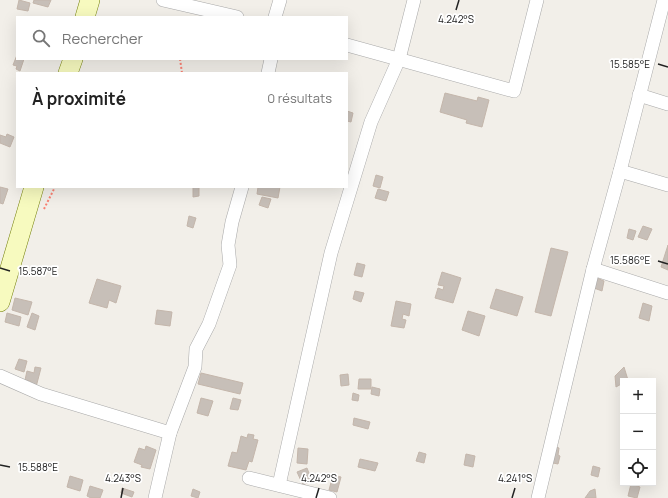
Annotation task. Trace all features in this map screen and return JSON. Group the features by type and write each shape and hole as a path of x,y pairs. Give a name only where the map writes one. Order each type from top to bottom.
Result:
{"street":[{"path":"85,16 90,0"},
{"path":"163,0 232,16"},
{"path":"276,16 280,0"},
{"path":"279,485 331,253 371,122 399,59 414,0"},
{"path":"348,45 514,91 537,0"},
{"path":"538,498 594,269 664,0"},
{"path":"68,72 73,60"},
{"path":"268,72 271,60"},
{"path":"640,96 668,104"},
{"path":"620,171 668,185"},
{"path":"0,302 34,188"},
{"path":"155,498 170,433 196,367 196,349 209,324 230,265 228,245 232,222 242,188"},
{"path":"594,269 668,293"},
{"path":"0,376 41,394 170,433"},
{"path":"249,478 330,498"}],"path":[{"path":"180,60 182,72"}],"building":[{"path":"19,0 30,3 28,11 17,9"},
{"path":"34,0 51,0 48,7 33,3"},
{"path":"16,58 16,60 24,60 20,71 16,69 17,66 13,65"},
{"path":"445,93 477,101 478,97 489,100 482,127 466,123 467,120 440,112"},
{"path":"348,111 353,113 351,122 348,121"},
{"path":"7,134 14,137 10,147 0,143 0,135 6,137"},
{"path":"376,175 383,177 380,188 373,186"},
{"path":"0,187 8,189 3,204 0,203"},
{"path":"193,188 199,188 199,196 193,197"},
{"path":"258,188 280,188 278,198 257,194"},
{"path":"378,189 389,192 386,201 375,198"},
{"path":"262,197 271,199 268,208 259,205"},
{"path":"189,216 196,218 193,228 187,226"},
{"path":"643,226 652,229 647,240 638,237"},
{"path":"629,229 636,231 633,240 627,238"},
{"path":"668,245 668,270 661,267"},
{"path":"551,248 568,252 551,316 535,312"},
{"path":"357,263 365,265 362,277 354,275"},
{"path":"442,272 461,278 453,303 435,298 438,288 443,290 444,286 438,285"},
{"path":"597,278 604,281 602,291 594,288"},
{"path":"97,279 121,286 116,303 109,300 107,308 89,303"},
{"path":"496,289 523,297 517,316 490,308"},
{"path":"355,291 364,293 361,302 353,299"},
{"path":"15,298 32,302 28,315 12,310"},
{"path":"396,301 411,304 409,316 403,314 402,319 406,320 404,328 391,326"},
{"path":"643,303 652,306 649,321 639,318"},
{"path":"157,310 172,312 170,326 155,324"},
{"path":"468,311 485,316 479,336 462,330"},
{"path":"7,313 21,317 19,326 5,322"},
{"path":"32,313 39,316 35,330 27,327"},
{"path":"19,359 27,361 24,372 15,369"},
{"path":"35,367 41,368 36,387 29,386 31,381 25,380 27,371 34,373"},
{"path":"624,367 627,378 620,378 620,385 616,387 615,376"},
{"path":"201,373 243,383 240,394 198,384"},
{"path":"348,374 349,385 341,386 340,375"},
{"path":"359,379 371,379 371,389 358,389"},
{"path":"372,387 380,389 379,396 371,394"},
{"path":"353,393 359,395 358,401 352,400"},
{"path":"201,398 213,401 208,416 197,413"},
{"path":"233,398 241,400 238,410 230,409"},
{"path":"354,418 370,422 368,429 353,425"},
{"path":"248,434 254,435 253,439 258,440 252,462 249,461 246,470 228,466 232,452 237,453 241,436 247,438"},
{"path":"146,446 156,450 150,469 141,467 142,465 134,462 139,448 145,450"},
{"path":"552,446 559,448 558,455 560,456 558,464 548,462"},
{"path":"298,448 308,449 307,464 297,463"},
{"path":"419,452 426,454 424,463 416,461"},
{"path":"466,454 475,456 473,467 464,465"},
{"path":"360,459 378,463 375,471 358,467"},
{"path":"593,466 600,468 598,477 591,475"},
{"path":"307,468 312,481 303,485 297,472"},
{"path":"333,475 341,477 337,492 329,490"},
{"path":"70,476 83,480 80,491 67,487"},
{"path":"90,486 103,490 100,498 91,498 87,496"},
{"path":"630,486 640,487 637,498 628,496"},
{"path":"122,488 134,492 132,497 121,493"},
{"path":"193,489 200,492 198,498 191,496"},
{"path":"595,489 596,498 585,498 590,491"}]}
